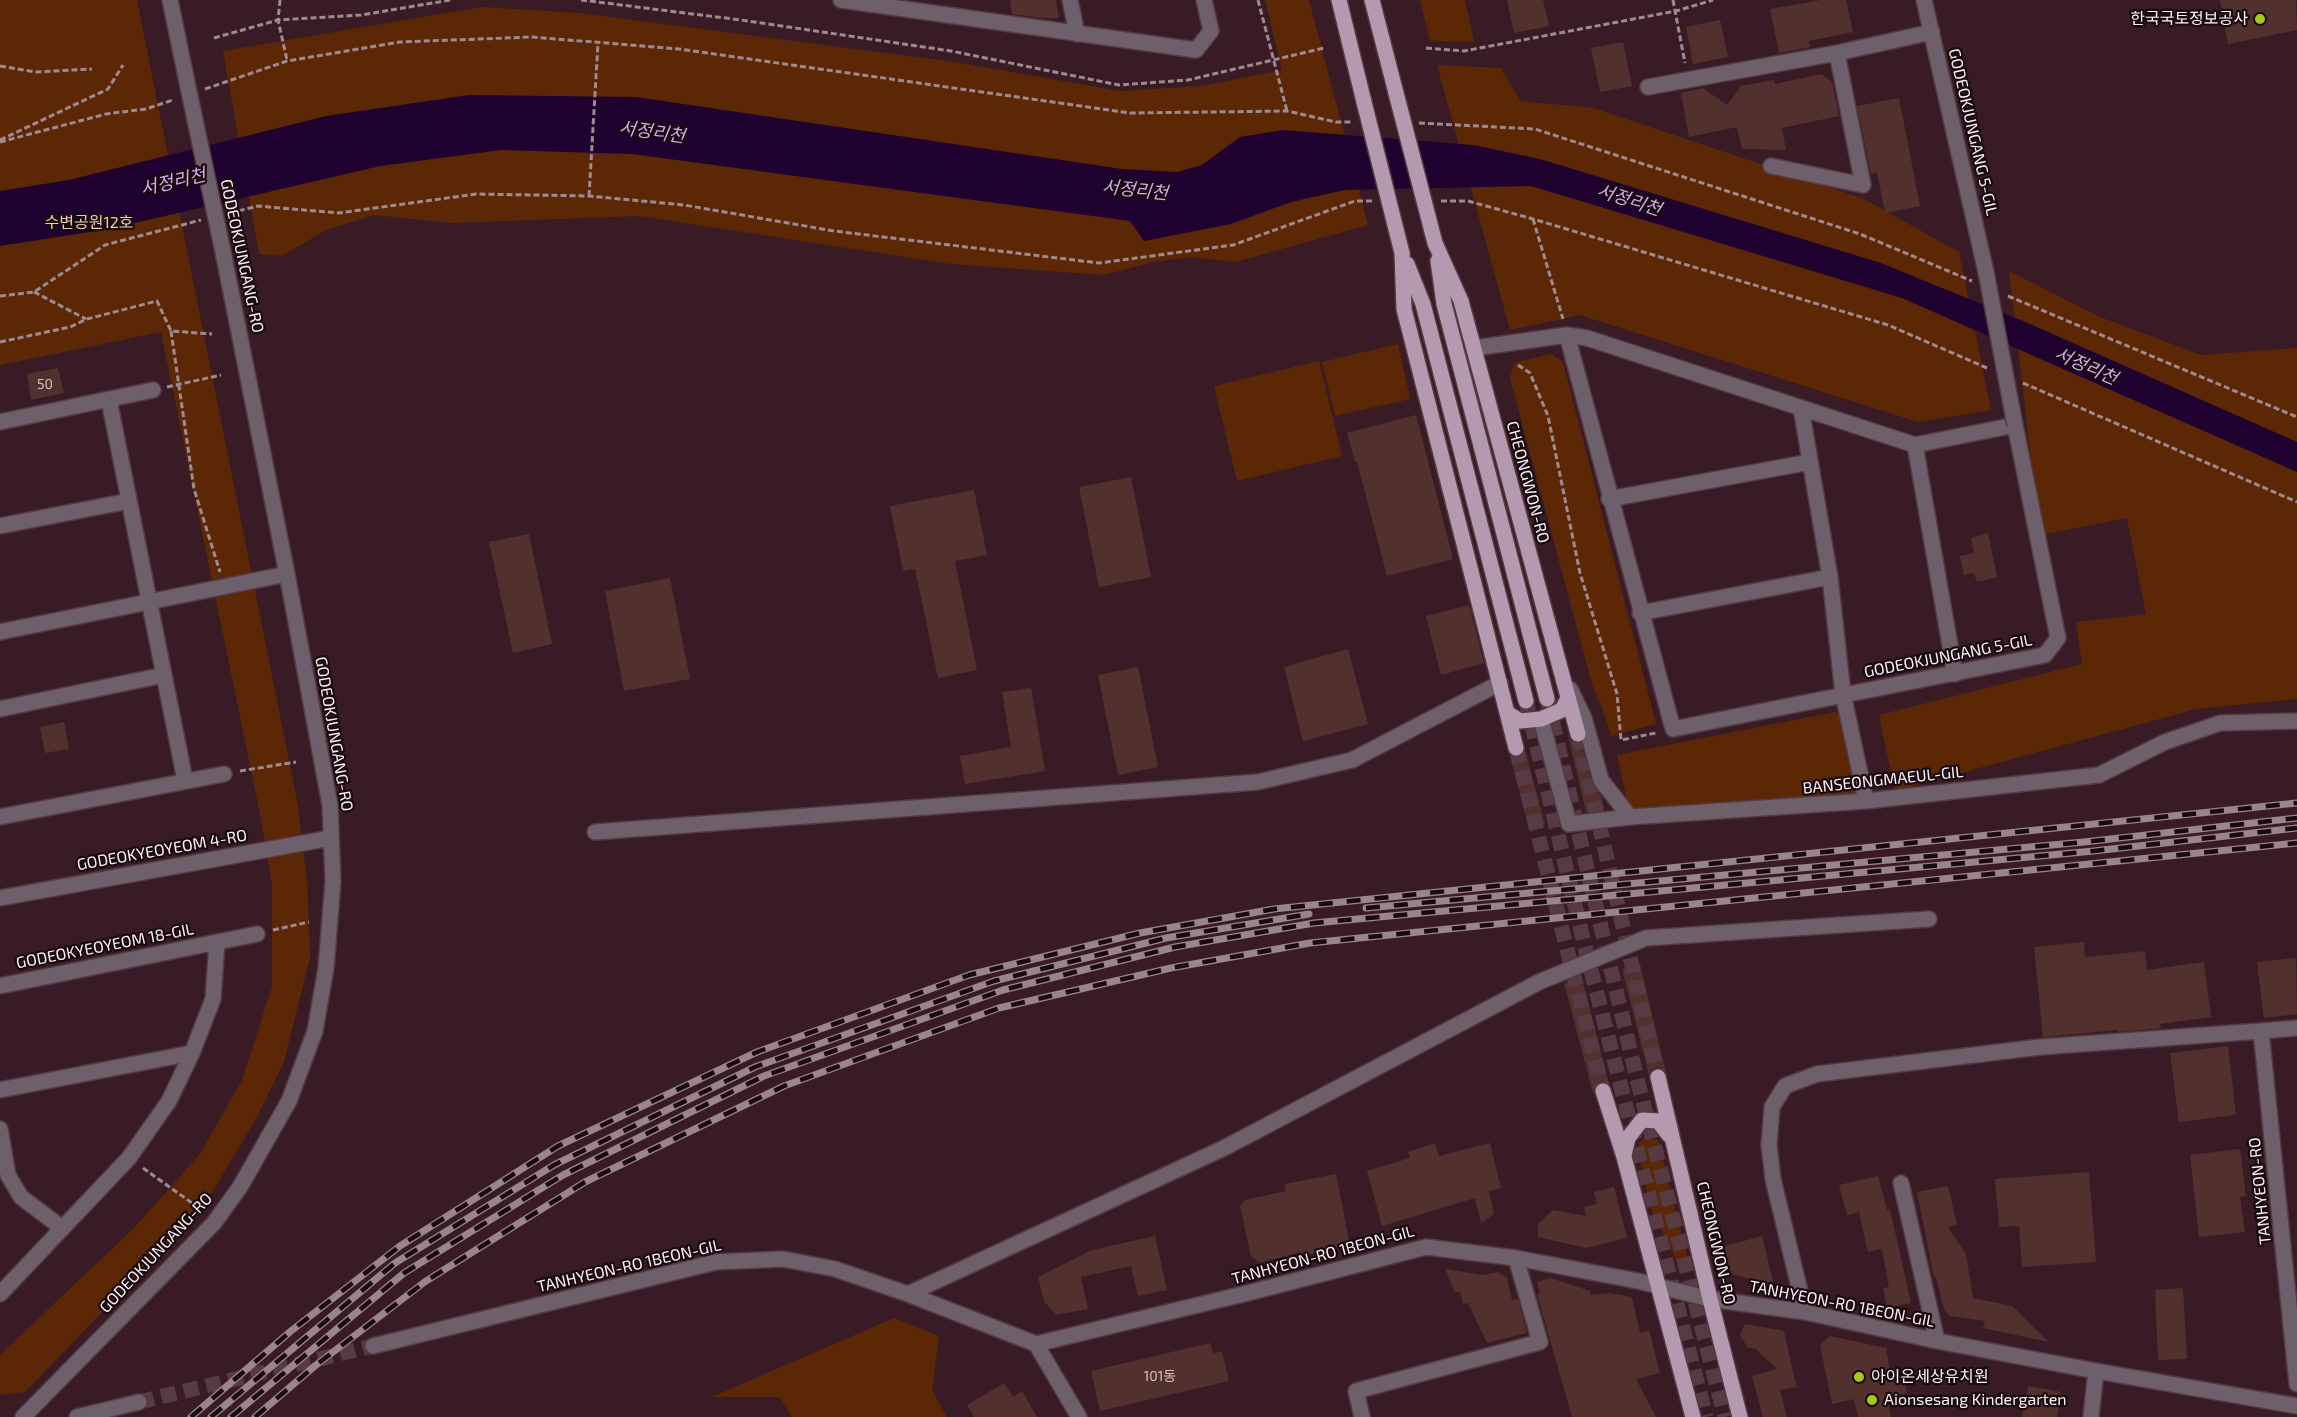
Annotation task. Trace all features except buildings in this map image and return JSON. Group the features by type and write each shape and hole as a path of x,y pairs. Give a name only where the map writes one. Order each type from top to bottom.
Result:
{"main road":[{"path":"1339,0 1402,252 1423,304 1526,701"},
{"name":"CHEONGWON-RO","path":"1372,0 1435,243 1444,304 1547,699"},
{"name":"CHEONGWON-RO","path":"1435,243 1461,301 1578,734"},
{"path":"1402,252 1404,309 1516,748"},
{"path":"1507,713 1520,721 1541,719 1562,710 1568,698"},
{"name":"CHEONGWON-RO","path":"1658,1077 1740,1417"},
{"path":"1603,1091 1624,1157 1693,1417"},
{"path":"1624,1157 1628,1138 1642,1120 1658,1121 1673,1140"}],"street":[{"name":"GODEOKJUNGANG-RO","path":"22,1417 214,1223 240,1187 289,1101 315,1031 326,968 333,882 330,805 223,252 170,0"},
{"path":"841,0 1196,50 1211,31 1204,0"},
{"path":"943,0 946,16"},
{"path":"1070,0 1077,34"},
{"name":"GODEOKJUNGANG 5-GIL","path":"1673,729 2045,655 2058,638 1924,0"},
{"path":"1648,87 1932,32"},
{"path":"1771,166 1863,185 1837,52"},
{"path":"1474,348 1567,335 1587,338 1915,445 2015,425"},
{"path":"1567,335 1609,499 1673,729"},
{"path":"0,422 153,390"},
{"path":"110,400 185,780"},
{"path":"1801,408 1830,577 1843,694 1866,801"},
{"path":"1915,445 1955,674"},
{"path":"1609,499 1810,462"},
{"path":"0,526 129,501"},
{"path":"0,632 287,574"},
{"path":"1640,613 1830,577"},
{"path":"1559,667 1584,718 1601,780 1630,818"},
{"path":"0,709 164,675"},
{"path":"595,832 1258,782 1352,760 1500,683"},
{"name":"BANSEONGMAEUL-GIL","path":"1541,719 1569,824 1866,801 2099,775 2164,742 2220,723 2297,721"},
{"path":"0,817 224,774"},
{"name":"GODEOKYEOYEOM 4-RO","path":"0,898 331,838"},
{"path":"909,1294 1224,1148 1539,982 1646,938 1929,919"},
{"name":"GODEOKYEOYEOM 18-GIL","path":"0,986 257,934"},
{"name":"GODEOKYEOYEOM 18-GIL","path":"0,1294 129,1158 169,1101 192,1053 213,999 217,942"},
{"path":"1805,1312 1773,1179 1769,1145 1772,1107 1785,1086 1817,1074 2029,1048 2297,1028"},
{"name":"TANHYEON-RO","path":"2261,1031 2297,1384"},
{"path":"0,1090 192,1053"},
{"path":"0,1128 8,1175 21,1197 62,1228"},
{"path":"1901,1184 1937,1341"},
{"name":"TANHYEON-RO 1BEON-GIL","path":"373,1346 716,1262 783,1259 835,1269 909,1294 1036,1344 1426,1247 1516,1258 1658,1286 1710,1299 1805,1312 1937,1341 2297,1406"},
{"path":"1362,1417 1356,1391 1540,1342 1516,1258"},
{"path":"1036,1344 1079,1417"},
{"path":"2091,1417 2096,1371"},
{"path":"76,1417 139,1402"}],"path":[{"path":"280,0 278,20 287,61"},
{"path":"214,38 278,20 361,15 451,0"},
{"path":"581,0 741,20 951,51 1119,85 1188,80 1324,48"},
{"path":"1258,0 1287,111"},
{"path":"1673,0 1688,78"},
{"path":"1426,48 1464,51 1676,11 1713,0"},
{"path":"0,141 106,114 146,109 189,92 287,61 400,42 532,37 679,49 1130,113 1287,111 1336,122 1358,122"},
{"path":"589,196 598,42"},
{"path":"0,141 108,89 123,65"},
{"path":"0,66 35,72 92,69"},
{"path":"1416,123 1536,129 1860,234 1982,278"},
{"path":"225,214 258,206 339,213 476,194 589,196 684,205 834,231 1099,263 1233,245 1355,201 1377,201"},
{"path":"1434,201 1468,201 1888,325 1995,371"},
{"path":"2,296 34,292 105,245 203,219"},
{"path":"1533,219 1567,335"},
{"path":"34,292 87,319"},
{"path":"2000,293 2297,417"},
{"path":"0,342 70,327 87,319 157,302 171,331 194,489 220,573"},
{"path":"171,331 212,334"},
{"path":"1518,365 1530,373 1548,416 1580,573 1617,694 1621,740 1673,729"},
{"path":"153,390 221,375"},
{"path":"2017,381 2297,502"},
{"path":"224,774 296,762"},
{"path":"257,934 309,922"},
{"path":"129,1158 192,1203"}],"green space":[{"name":"수변공원12호","path":"0,0 137,0 298,806 307,881 310,958 284,1062 256,1119 213,1191 143,1270 25,1392 0,1395 0,1355 136,1226 200,1154 242,1080 272,987 272,884 260,814 161,332 0,365"},
{"path":"1265,0 1309,0 1368,225 1235,262 1192,257 1152,262 1104,275 951,264 639,216 452,223 374,215 326,230 282,256 259,254 223,51 482,7 579,13 955,62 1120,91 1201,86 1282,70"},
{"path":"1420,0 1465,0 1474,42 1430,41"},
{"path":"1437,65 1501,68 1520,101 1594,108 1864,199 1959,252 1991,410 1918,422 1580,315 1510,330"},
{"path":"2009,271 2100,317 2201,355 2297,348 2297,699 2196,709 1895,791 1879,715 2082,664 2076,622 2146,614 2127,518 2040,535"},
{"path":"1398,344 1410,399 1335,416 1322,362"},
{"path":"1551,354 1563,362 1656,724 1611,736 1592,684 1510,378 1514,363"},
{"path":"1319,361 1342,456 1237,481 1214,386"},
{"path":"1835,712 1851,724 1862,794 1631,818 1617,755"},
{"path":"1645,1136 1658,1140 1690,1267 1676,1260 1650,1206 1637,1146"},
{"path":"894,1318 939,1336 932,1390 947,1417 792,1417 779,1397 712,1397"}],"water":[{"name":"서정리천","path":"469,95 636,97 1122,169 1177,172 1202,165 1240,137 1283,130 1473,145 1540,159 1881,263 2030,324 2297,442 2297,472 1902,298 1531,186 1345,190 1291,202 1231,224 1144,241 1130,221 632,154 501,150 380,166 109,229 0,246 0,191 69,180 326,116"}],"tunnel":[{"path":"1547,699 1637,1079 1725,1417"},
{"path":"1526,701 1585,947 1706,1417"},
{"path":"1578,734 1658,1077"},
{"path":"1516,748 1603,1091"},
{"path":"139,1402 373,1346"}],"railway":[{"path":"191,1417 291,1331 400,1246 558,1146 757,1052 969,975 1140,933 1274,909 2297,803"},
{"path":"1366,908 2084,842 2297,818"},
{"path":"231,1417 404,1273 563,1175 764,1076 1003,990 1175,947 1314,923 2094,851 2297,828"},
{"path":"255,1417 316,1365 426,1281 585,1182 784,1086 999,1008 1171,968 1310,943 2297,843"},
{"path":"211,1417 395,1263 554,1165 755,1067 994,981 1166,938 1309,914"}],"place":[{"name":"한국국토정보공사","path":"2260,19"},
{"name":"아이온세상유치원","path":"1859,1377"},
{"name":"Aionsesang Kindergarten","path":"1872,1400"}]}
